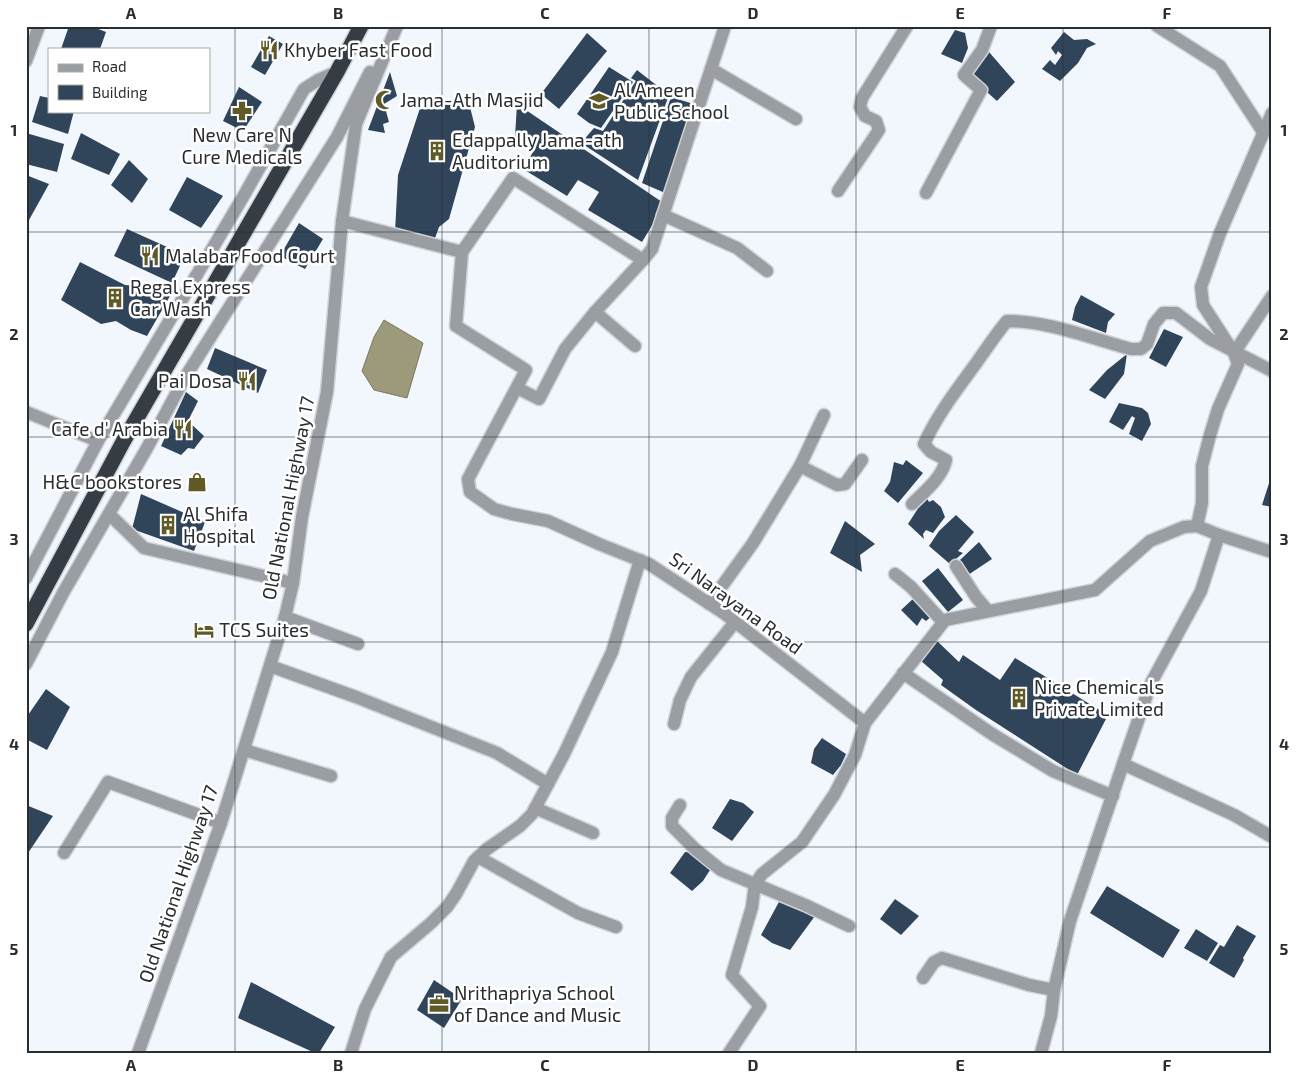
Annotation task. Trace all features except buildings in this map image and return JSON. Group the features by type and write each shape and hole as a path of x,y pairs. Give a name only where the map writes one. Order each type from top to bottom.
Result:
{"highway":[{"path":"27,622 123,442 338,72 361,26"}],"street":[{"path":"26,61 29,46 39,26"},
{"path":"26,664 63,593 147,448 184,379 336,137 368,75 388,26"},
{"name":"Old National Highway 17","path":"138,1053 221,823 285,617 293,583 302,517 327,392 342,221 356,124 397,26"},
{"path":"517,388 539,399 565,348 652,249 725,26"},
{"path":"838,191 879,130 876,121 866,116 860,107 862,98 907,26"},
{"path":"926,193 981,90 964,75 982,50 991,26"},
{"path":"1157,26 1220,66 1263,132"},
{"path":"712,69 796,119"},
{"path":"26,578 98,442 243,197 304,88 311,83 338,72"},
{"path":"1198,526 1202,504 1202,466 1218,409 1238,364 1234,352 1203,305 1201,287 1220,232 1263,132 1271,118"},
{"path":"342,221 462,252 513,178 643,260"},
{"path":"663,215 737,248 767,271"},
{"name":"Sri Narayana Road","path":"462,252 456,326 526,370 468,479 470,492 494,509 548,521 649,564 735,622 865,723"},
{"path":"1234,352 1272,296"},
{"path":"595,312 635,346"},
{"path":"912,504 934,482 945,466 946,460 931,452 924,444 930,432 963,380 1007,321 1048,325 1131,348 1141,349 1147,344 1154,324 1163,313 1176,313 1210,339 1272,371"},
{"path":"26,412 98,442"},
{"path":"709,604 753,543 800,466 824,415"},
{"path":"800,466 837,485 845,484 862,460"},
{"path":"108,514 144,548 293,583"},
{"path":"730,1053 760,1006 732,975 752,907 756,884 762,874 802,842 834,795 855,754 865,723 945,620 1095,590 1150,541 1184,527 1198,526 1219,535 1272,552"},
{"path":"1041,1053 1051,1016 1054,990 1070,921 1123,764 1151,683 1201,591 1219,535"},
{"path":"351,1053 365,1009 391,957 447,907 478,858 486,849 520,826 532,814 572,737 612,652 640,560"},
{"path":"956,566 988,611"},
{"path":"895,574 943,622"},
{"path":"285,617 358,644"},
{"path":"674,724 680,700 691,677 735,622"},
{"path":"270,666 497,753 548,784"},
{"path":"903,673 992,734 1053,771 1113,796"},
{"path":"244,750 331,776"},
{"path":"1123,764 1234,815 1272,837"},
{"path":"64,853 108,782 221,823"},
{"path":"680,806 672,818 672,826 695,849 721,870 805,905 849,926"},
{"path":"535,808 593,832"},
{"path":"478,858 578,913 616,927"},
{"path":"923,978 934,962 942,958 1029,985 1054,990"}],"shaded area":[{"path":"384,320 423,343 407,398 374,390 362,371 374,337"}],"place":[{"name":"Khyber Fast Food","path":"269,50"},
{"name":"Jama-Ath Masjid","path":"385,100"},
{"name":"Al Ameen Public School","path":"599,101"},
{"name":"New Care N Cure Medicals","path":"242,111"},
{"name":"Edappally Jama-ath Auditorium","path":"437,151"},
{"name":"Malabar Food Court","path":"150,256"},
{"name":"Regal Express Car Wash","path":"115,298"},
{"name":"Pai Dosa","path":"247,381"},
{"name":"Cafe d' Arabia","path":"183,429"},
{"name":"H&C bookstores","path":"197,482"},
{"name":"Al Shifa Hospital","path":"168,525"},
{"name":"TCS Suites","path":"204,630"},
{"name":"Nice Chemicals Private Limited","path":"1019,698"},
{"name":"Nrithapriya School of Dance and Music","path":"439,1004"}]}
